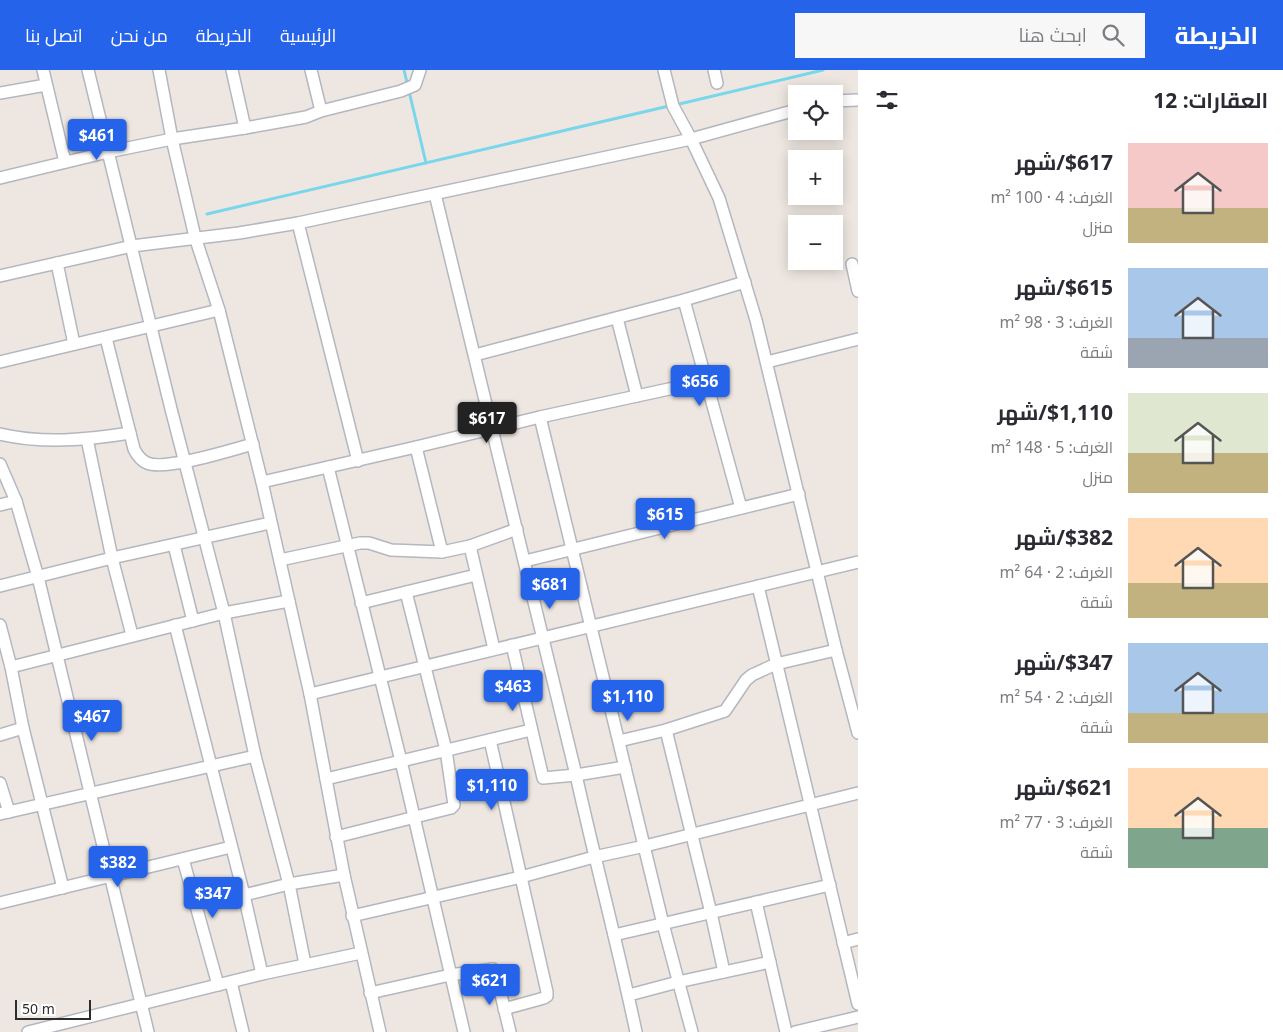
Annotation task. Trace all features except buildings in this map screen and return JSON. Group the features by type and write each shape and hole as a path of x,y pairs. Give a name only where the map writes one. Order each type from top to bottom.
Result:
{"street":[{"path":"43,70 65,162"},
{"path":"88,70 150,327 224,613 255,756 289,884 306,964"},
{"path":"159,70 172,139 195,237 219,310 280,560 310,694 352,916 380,1032"},
{"path":"232,70 245,128"},
{"path":"311,70 321,111"},
{"path":"0,178 172,139 300,118 401,91 415,85 420,70"},
{"path":"653,70 665,75 672,103 719,198 745,282 767,362 836,650 855,710 858,733"},
{"path":"714,70 717,83"},
{"path":"0,93 46,85"},
{"path":"843,101 858,100"},
{"path":"0,276 132,246 239,233 298,223 691,140 788,112"},
{"path":"435,194 517,529 636,1032"},
{"path":"298,223 358,461"},
{"path":"57,263 74,344"},
{"path":"852,264 858,291"},
{"path":"475,355 745,282"},
{"path":"684,300 741,508"},
{"path":"0,362 219,310"},
{"path":"617,318 637,396"},
{"path":"106,338 134,449 139,458 146,463 155,465 184,461 253,444"},
{"path":"767,362 858,339"},
{"path":"262,482 416,448 540,417 706,381"},
{"path":"540,417 624,767 692,1032"},
{"path":"0,434 40,441 88,439 130,433"},
{"path":"88,439 112,558 132,635"},
{"path":"416,448 442,552"},
{"path":"0,464 16,501 38,577 148,1032"},
{"path":"328,467 401,761 464,1032"},
{"path":"524,561 799,494"},
{"path":"0,505 16,501"},
{"path":"0,586 112,558 270,523"},
{"path":"280,560 370,543 391,550 442,552 470,546 517,529"},
{"path":"174,545 193,621"},
{"path":"470,546 494,649"},
{"path":"310,694 858,562"},
{"path":"361,603 476,575"},
{"path":"758,586 858,1004"},
{"path":"336,837 451,808 454,805 446,750 406,592"},
{"path":"11,667 224,613 289,601"},
{"path":"0,625 11,667 23,728 63,888"},
{"path":"175,625 244,895 262,974"},
{"path":"512,645 543,778 548,779 624,767"},
{"path":"619,741 666,730 725,711 746,680 776,664 836,650"},
{"path":"0,735 23,728"},
{"path":"326,779 531,730"},
{"path":"666,730 724,972"},
{"path":"490,740 547,996 504,1009"},
{"path":"0,783 4,813 255,756"},
{"path":"352,916 521,877 594,857 692,835 858,793"},
{"path":"0,903 231,847"},
{"path":"183,859 218,985"},
{"path":"244,895 289,884 344,875"},
{"path":"614,935 830,886"},
{"path":"756,902 786,1032"},
{"path":"843,943 858,940"},
{"path":"28,1032 262,974 361,953"},
{"path":"628,995 770,962"},
{"path":"370,994 450,975 493,969 496,974 510,1032"},
{"path":"231,982 243,1032"},
{"path":"795,1032 858,1017"}],"waterway":[{"path":"404,70 426,163"},
{"path":"675,105 823,70"},
{"path":"207,214 669,106"}]}
